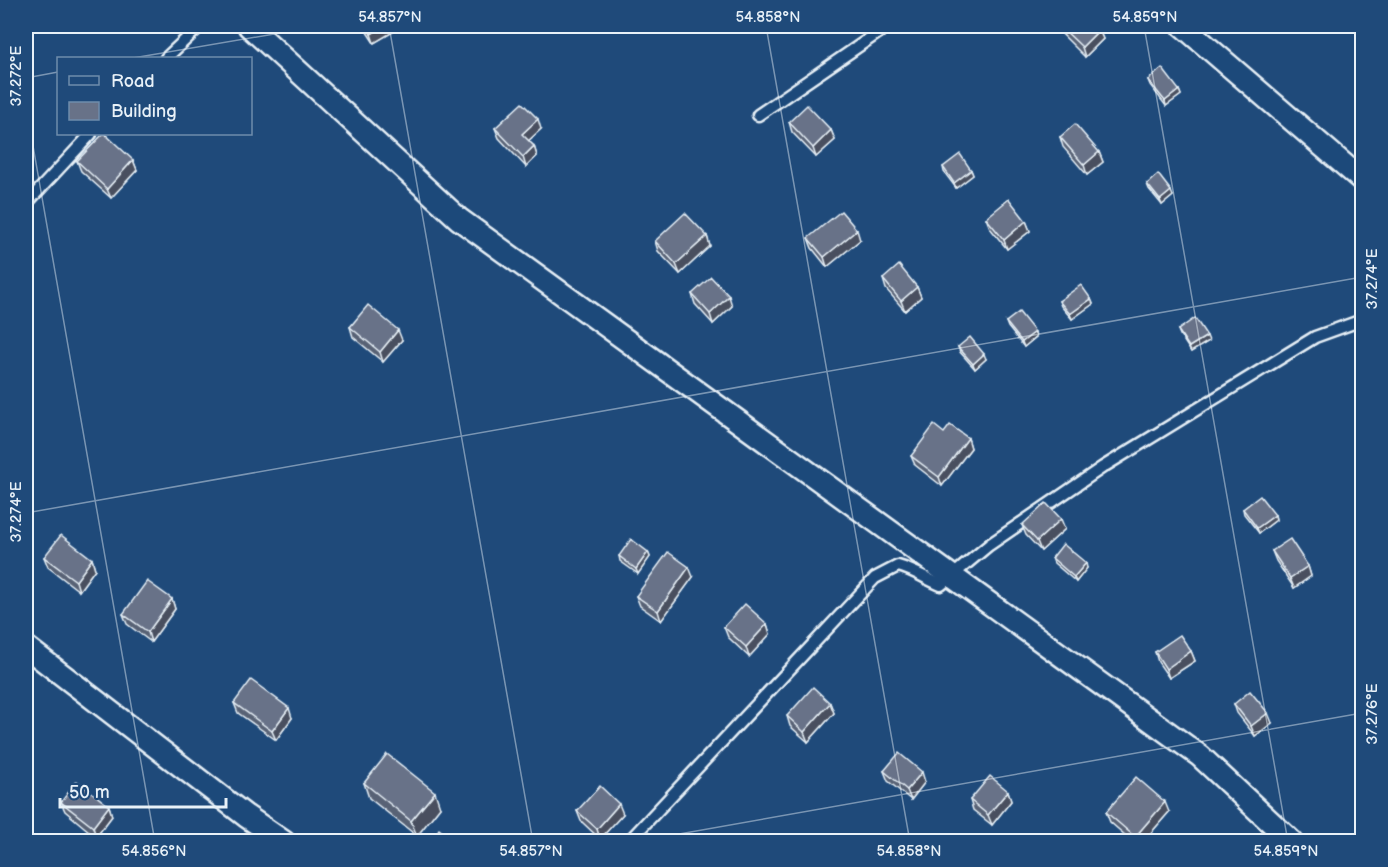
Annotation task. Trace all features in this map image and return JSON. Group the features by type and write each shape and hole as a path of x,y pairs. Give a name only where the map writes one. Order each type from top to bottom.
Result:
{"street":[{"path":"249,26 459,219 1200,756 1292,842"},
{"path":"1184,26 1362,180"},
{"path":"26,647 246,816 284,842"}],"lane":[{"path":"167,57 200,26"},
{"path":"758,115 888,26"},
{"path":"26,204 90,135"},
{"path":"628,842 875,578 898,566 914,570 928,580 941,585 989,545 1103,468 1315,337 1362,320"}],"building":[{"path":"366,26 384,26 371,34"},
{"path":"1060,26 1095,26 1099,30 1082,47"},
{"path":"1162,68 1179,90 1165,101 1148,80"},
{"path":"522,103 538,119 522,134 534,146 523,157 495,128"},
{"path":"807,105 831,130 813,148 789,122"},
{"path":"1075,124 1099,152 1084,165 1060,137"},
{"path":"102,135 106,135 133,160 107,189 77,161"},
{"path":"960,154 971,170 954,183 943,167"},
{"path":"1158,174 1171,191 1160,200 1147,184"},
{"path":"1009,199 1026,221 1004,240 986,218"},
{"path":"841,211 857,230 824,257 808,238"},
{"path":"685,213 707,236 676,264 655,241"},
{"path":"899,265 917,287 901,301 883,279"},
{"path":"711,277 729,296 710,314 692,294"},
{"path":"1081,285 1091,299 1070,314 1059,301"},
{"path":"368,305 398,330 380,352 350,327"},
{"path":"1019,312 1035,332 1022,342 1006,322"},
{"path":"1195,318 1207,336 1189,347 1178,330"},
{"path":"970,337 984,354 973,364 958,347"},
{"path":"934,425 944,433 950,425 968,438 939,477 911,456"},
{"path":"1260,496 1275,515 1257,528 1243,509"},
{"path":"1046,503 1061,519 1037,541 1022,525"},
{"path":"61,535 92,559 76,581 44,557"},
{"path":"631,539 648,552 636,569 619,556"},
{"path":"1290,539 1308,566 1290,578 1272,551"},
{"path":"1063,544 1086,563 1074,577 1052,558"},
{"path":"668,552 689,567 658,611 636,596"},
{"path":"147,581 172,599 148,632 123,614"},
{"path":"745,604 767,624 746,647 724,627"},
{"path":"1180,635 1191,651 1166,669 1155,652"},
{"path":"251,680 289,708 272,731 234,703"},
{"path":"813,687 830,703 804,732 787,716"},
{"path":"1250,691 1268,713 1251,726 1234,704"},
{"path":"899,753 922,772 907,790 884,771"},
{"path":"387,754 435,792 411,821 364,783"},
{"path":"990,776 1008,791 988,815 970,800"},
{"path":"1136,777 1165,802 1135,837 1106,812"},
{"path":"77,781 109,806 93,827 61,802"},
{"path":"600,786 619,804 597,829 577,811"},
{"path":"439,829 455,842 430,842"}]}
